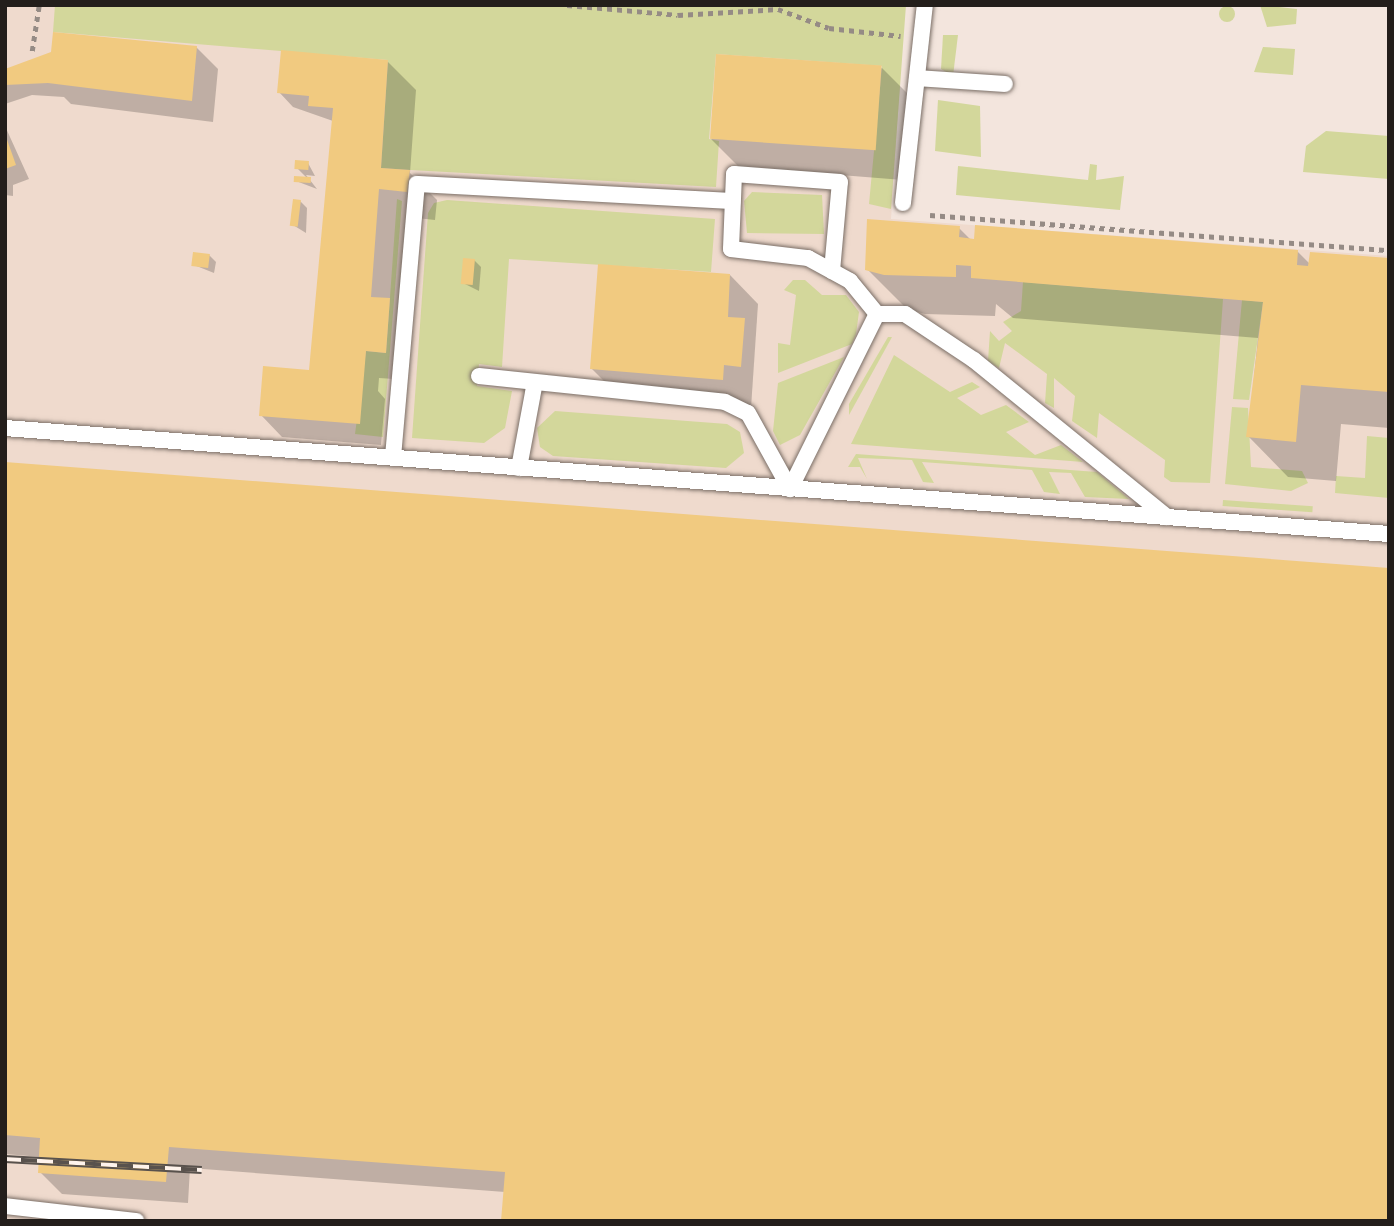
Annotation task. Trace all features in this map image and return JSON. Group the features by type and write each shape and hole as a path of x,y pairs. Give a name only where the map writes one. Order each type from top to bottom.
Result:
{"lane":[{"path":"903,203 925,5"},
{"path":"917,78 1005,85"},
{"path":"832,271 840,182 734,174 731,249 808,258 850,281 877,314"},
{"path":"393,457 417,184 733,201"},
{"path":"790,489 877,314"},
{"path":"877,314 905,314 974,360 1167,517"},
{"path":"479,376 725,402 748,413 790,489"},
{"path":"519,468 535,382"},
{"path":"5,428 1389,534"},
{"path":"5,1206 136,1221"}],"path":[{"path":"32,51 40,5"},
{"path":"567,5 678,15 778,9 829,28 921,39"},
{"path":"930,215 1389,250"}],"shaded area":[{"path":"5,5 87,5 901,66 891,219 1389,256 1389,1221 5,1221"}],"green space":[{"path":"55,5 906,5 891,209 869,204 882,66 716,54 709,139 719,141 716,187 381,168 388,60 53,32"},
{"path":"1260,5 1297,9 1296,24 1267,27"},
{"path":"1227,6 1233,8 1233,20 1227,22 1221,20 1219,14 1221,8"},
{"path":"943,35 958,35 953,76 941,69"},
{"path":"1263,47 1295,49 1293,75 1254,72"},
{"path":"938,100 980,106 981,157 935,151"},
{"path":"1326,131 1389,136 1389,179 1303,172 1306,146"},
{"path":"1090,164 1097,165 1096,180 1124,176 1120,210 956,195 958,166 1088,180"},
{"path":"752,192 822,195 824,234 747,233 744,201"},
{"path":"397,199 402,201 383,437 355,434 366,351 386,353"},
{"path":"447,200 715,219 711,272 509,259 502,367 479,364 477,386 512,391 505,428 484,443 412,438 428,213 434,203"},
{"path":"793,280 805,280 822,295 846,295 859,312 856,334 852,344 778,373 778,343 790,345 796,295 784,290"},
{"path":"1023,282 1223,299 1210,483 1171,482 1164,477 1165,460 1099,413 1097,438 1072,421 1075,396 1054,378 1054,408 1045,403 1047,374 1005,343 999,368 988,361 990,331 999,341 1012,331 1003,322 1021,311"},
{"path":"1242,300 1263,302 1249,400 1233,399"},
{"path":"888,337 892,337 849,415 849,404"},
{"path":"894,355 950,392 972,382 980,387 957,398 981,415 1006,405 1029,422 1006,432 1035,455 1061,445 1083,462 851,444"},
{"path":"844,357 800,435 780,445 773,431 778,383"},
{"path":"1232,407 1248,408 1251,467 1302,471 1308,483 1291,491 1225,484"},
{"path":"555,411 727,424 740,432 744,453 726,468 553,456 540,447 537,428"},
{"path":"1367,436 1389,438 1389,498 1335,493 1336,476 1365,478"},
{"path":"856,454 1097,472 1129,499 1085,497 1071,473 1049,472 1060,494 1044,492 1032,470 922,462 934,483 923,482 912,460 858,458 867,479 860,467 848,467"},
{"path":"1223,500 1313,506 1312,512 1223,506"}],"building":[{"path":"53,32 197,46 192,101 48,83 5,85 5,69 51,52"},
{"path":"281,50 388,60 381,168 410,170 407,192 379,189 371,297 390,298 386,353 366,351 360,424 259,416 263,366 309,370 333,108 308,106 309,96 277,93"},
{"path":"716,54 882,66 876,150 710,139"},
{"path":"5,134 16,165 5,169"},
{"path":"295,160 309,161 308,170 294,169"},
{"path":"294,176 311,177 311,183 294,182"},
{"path":"293,199 301,200 298,227 290,226"},
{"path":"867,219 960,226 959,237 974,239 975,225 1298,250 1297,265 1308,266 1310,252 1389,258 1389,392 1301,385 1296,442 1246,437 1263,302 971,278 971,266 956,265 956,277 884,275 865,270"},
{"path":"193,252 210,254 208,268 191,266"},
{"path":"463,258 475,259 473,285 461,284"},
{"path":"598,264 730,274 728,317 745,318 741,367 724,365 723,380 590,369"},
{"path":"5,462 1389,568 1389,1221 501,1221 505,1172 169,1147 166,1182 38,1173 40,1138 5,1135"}],"railway":[{"path":"5,1159 202,1170"}]}
